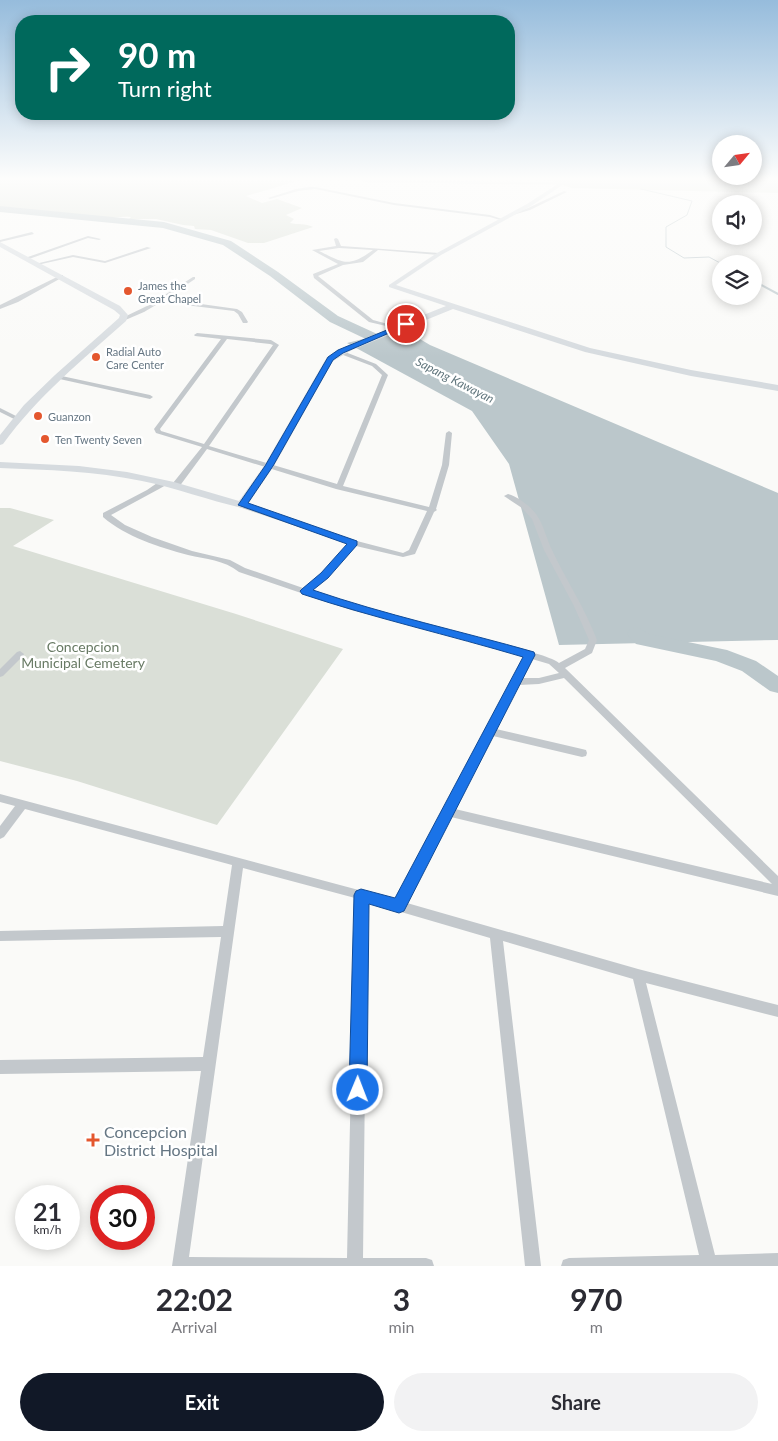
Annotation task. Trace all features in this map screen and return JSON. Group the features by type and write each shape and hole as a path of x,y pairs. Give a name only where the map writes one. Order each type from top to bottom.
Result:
{"street":[{"path":"27,258 82,239"},
{"path":"336,239 339,247"},
{"path":"465,239 439,254 392,286 588,350 778,388"},
{"path":"0,242 118,308 122,311 123,319"},
{"path":"342,264 314,250 339,247 439,254"},
{"path":"72,256 105,262 149,248"},
{"path":"377,249 360,261 342,264 315,275 316,278 371,321 395,329"},
{"path":"37,264 72,256 80,252"},
{"path":"0,307 19,300 47,282 61,276"},
{"path":"0,442 16,418 57,377 123,319 133,316 193,278"},
{"path":"160,300 235,310 240,313 245,322"},
{"path":"242,505 269,466 330,359 345,350 453,306"},
{"path":"176,485 276,345 271,342 197,335"},
{"path":"225,338 157,429 160,434 205,445 339,487 433,510"},
{"path":"339,487 385,375 374,365 345,350"},
{"path":"57,377 150,397"},
{"path":"0,410 16,418"},
{"path":"0,464 126,474 176,485 354,543 403,555 412,552 433,510 449,453 449,433"},
{"path":"163,483 152,491 118,507 106,515 119,526 179,549 228,560 242,570 354,608 453,633 552,662 778,883"},
{"path":"508,496 525,507 536,520 541,536 564,584 588,624 593,640 589,651 563,671 540,681 515,682"},
{"path":"305,591 325,575 354,543"},
{"path":"0,674 20,654"},
{"path":"399,906 530,655"},
{"path":"489,731 582,753"},
{"path":"0,798 361,895 496,935 778,1011"},
{"path":"0,834 22,805"},
{"path":"448,812 778,892"},
{"path":"238,862 180,1266 426,1266"},
{"path":"355,1266 361,895"},
{"path":"0,936 228,931"},
{"path":"496,935 533,1266"},
{"path":"638,974 709,1264"},
{"path":"0,1068 210,1064"},
{"path":"569,1266 778,1261"}],"green space":[{"path":"237,239 276,239 264,243 248,243"},
{"name":"Concepcion Municipal Cemetery","path":"0,508 10,508 54,520 13,546 236,614 343,649 217,825 77,781 0,761"}],"water":[{"path":"403,329 430,345 778,493 778,640 559,645 509,464 472,411 347,343"}],"waterway":[{"name":"Sapang Kawayan","path":"213,239 227,243 274,274 334,319 394,347"},
{"path":"666,239 666,247 684,258 709,257 712,259"},
{"path":"762,285 778,294"},
{"name":"Sapang Kawayan","path":"637,634 643,639 720,655 749,666 778,686"}],"place":[{"name":"James the Great Chapel","path":"128,291"},
{"name":"Radial Auto Care Center","path":"96,357"},
{"name":"Guanzon","path":"38,416"},
{"name":"Ten Twenty Seven","path":"45,439"},
{"name":"Concepcion District Hospital","path":"93,1140"}],"route":[{"path":"358,1090 361,895 399,906 530,655 354,608 305,591 325,575 354,543 242,505 269,466 330,359 340,352 406,324"}]}
